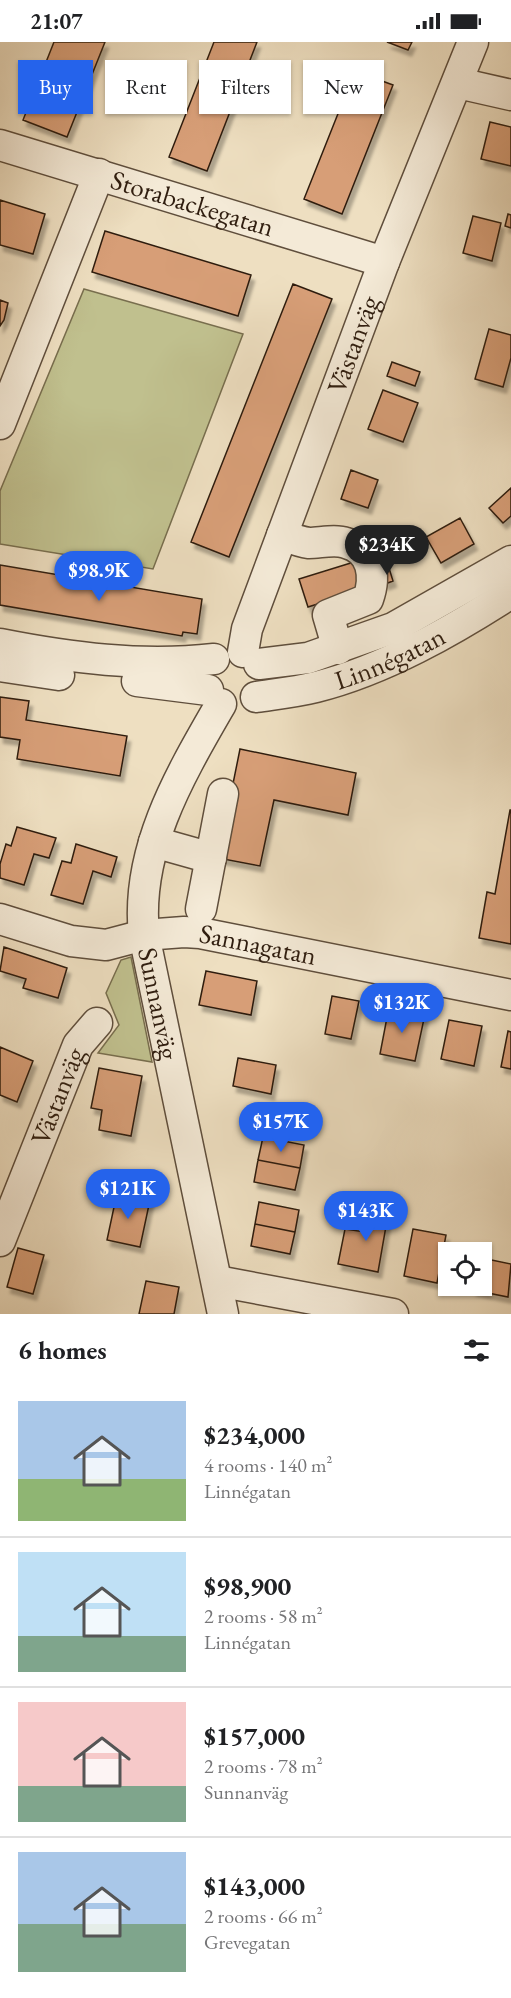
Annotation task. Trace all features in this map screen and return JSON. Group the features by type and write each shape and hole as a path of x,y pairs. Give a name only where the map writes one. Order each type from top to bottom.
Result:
{"street":[{"name":"Västanväg","path":"251,658 247,629 384,262 473,42"},
{"path":"458,83 511,95"},
{"name":"Storabackegatan","path":"0,145 384,262"},
{"path":"0,424 99,174"},
{"path":"282,535 306,543 345,542 360,549 368,558 373,585 368,599 328,615 338,649"},
{"name":"Linnégatan","path":"251,658 302,659 338,649 393,628 508,576"},
{"name":"Linnégatan","path":"256,697 315,688 350,676 452,629 508,576"},
{"path":"0,644 58,655 150,663 214,659 227,651 251,658 263,683 256,697 246,705 235,708 215,697 179,684 54,674 0,666"},
{"path":"214,659 207,674 215,697"},
{"name":"Sunnanväg","path":"215,697 154,842 145,876 141,909 144,935 224,1314"},
{"path":"201,909 223,794"},
{"path":"154,842 211,858"},
{"name":"Sannagatan","path":"0,919 70,941 105,945 144,935 200,933 511,995"},
{"name":"Västanväg","path":"0,1240 78,1045 97,1023"},
{"path":"217,1281 393,1314"}],"green space":[{"path":"84,289 243,334 153,569 0,544 0,491"},
{"path":"131,957 152,1062 98,1053 119,1025 106,993 121,960"}],"building":[{"path":"54,42 105,42 93,72 93,60 47,60"},
{"path":"214,42 257,42 250,60 207,60"},
{"path":"387,42 412,42 408,50"},
{"path":"199,80 199,114 229,114 207,171 169,157"},
{"path":"384,82 393,85 384,108"},
{"path":"25,114 76,114 67,137 23,120"},
{"path":"338,114 382,114 342,214 304,199"},
{"path":"490,122 511,127 511,166 481,159"},
{"path":"0,200 45,214 33,254 0,245"},
{"path":"508,214 511,215 511,228 505,226"},
{"path":"473,216 501,223 492,261 463,253"},
{"path":"105,231 251,275 238,316 92,272"},
{"path":"293,284 332,299 229,557 191,542"},
{"path":"0,300 8,303 4,320 0,326"},
{"path":"489,329 511,335 511,358 503,387 475,379"},
{"path":"392,362 420,372 415,386 387,376"},
{"path":"383,390 418,403 403,442 368,429"},
{"path":"351,470 378,480 368,508 341,499"},
{"path":"511,488 511,516 503,523 489,508"},
{"path":"460,518 474,544 441,563 426,537"},
{"path":"354,562 362,590 308,607 299,579"},
{"path":"0,565 202,599 197,634 183,632 182,636 0,605"},
{"path":"389,568 393,581 385,584 380,570"},
{"path":"0,697 29,701 26,720 127,736 120,776 17,759 20,740 0,737"},
{"path":"240,749 356,773 348,815 274,800 260,866 218,858"},
{"path":"510,810 511,944 479,938 487,892 495,894"},
{"path":"17,827 56,838 49,858 34,854 24,885 0,878 0,864 6,844 11,846"},
{"path":"76,844 117,857 111,877 93,871 83,904 51,895 62,861 71,863"},
{"path":"4,947 67,968 58,998 23,988 26,979 0,971"},
{"path":"206,971 257,981 251,1015 199,1005"},
{"path":"332,996 359,1001 351,1039 325,1034"},
{"path":"389,1007 425,1014 415,1061 380,1054"},
{"path":"449,1020 482,1026 474,1066 441,1059"},
{"path":"508,1031 511,1032 511,1069 501,1067"},
{"path":"0,1047 33,1061 17,1102 0,1095"},
{"path":"238,1058 276,1065 271,1094 233,1086"},
{"path":"99,1068 142,1076 131,1136 99,1130 102,1110 91,1108"},
{"path":"263,1137 304,1145 300,1168 258,1160"},
{"path":"258,1160 300,1168 295,1190 254,1182"},
{"path":"117,1193 150,1200 140,1247 107,1240"},
{"path":"259,1202 299,1210 295,1232 255,1224"},
{"path":"370,1206 389,1209 378,1272 338,1264 345,1229 365,1232"},
{"path":"255,1224 295,1232 290,1254 251,1246"},
{"path":"413,1229 446,1235 445,1242 438,1242 437,1283 404,1276"},
{"path":"18,1248 44,1255 33,1294 7,1287"},
{"path":"492,1260 511,1264 508,1297 492,1294"},
{"path":"146,1281 179,1287 174,1314 139,1314"}]}
